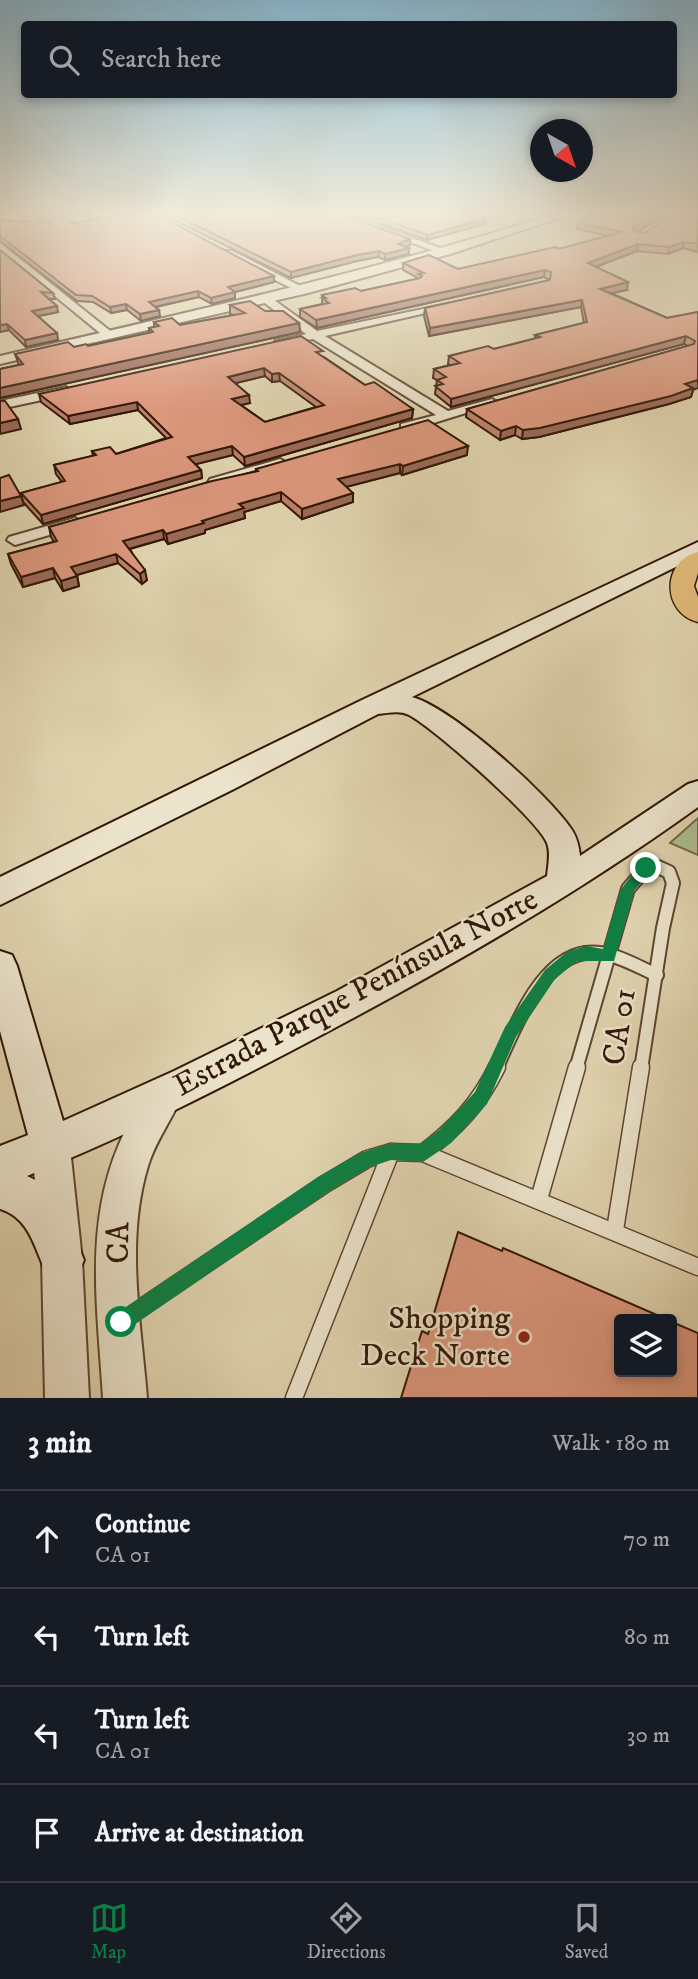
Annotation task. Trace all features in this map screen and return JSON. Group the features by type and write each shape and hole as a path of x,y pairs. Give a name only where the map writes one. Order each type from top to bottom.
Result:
{"main road":[{"path":"3,896 371,706 698,548"},
{"path":"698,559 685,569 681,580 687,602 698,614"},
{"path":"371,706 396,703 422,710 482,760 553,826 562,841 564,853 562,881"},
{"name":"Estrada Parque Península Norte","path":"0,1166 51,1148 163,1098 397,977 562,881 661,819 698,792"},
{"path":"0,967 51,1148"},
{"path":"0,1188 26,1196 40,1209 62,1260"}],"street":[{"path":"42,280 110,336"},
{"path":"283,280 303,290"},
{"path":"0,360 340,280"},
{"path":"267,299 315,335 445,415"},
{"path":"263,347 464,302"},
{"path":"0,405 79,388"},
{"path":"391,431 498,401"},
{"path":"203,486 298,458"},
{"path":"15,540 96,517"},
{"name":"CA","path":"125,1398 115,1238 121,1192 130,1163 163,1098"},
{"name":"CA","path":"51,1148 62,1260 68,1398"}],"lane":[{"name":"CA 01","path":"539,1199 628,889 646,868 657,867 669,872 673,883 663,928 615,1230"},
{"path":"423,1153 445,1136 481,1098 510,1032 550,975 574,955 587,953 609,956 657,975"},
{"path":"295,1398 391,1152"},
{"path":"121,1322 325,1184 367,1159 391,1152 423,1153 615,1230 698,1267"}],"green space":[{"path":"698,818 698,855 670,843"}],"building":[{"path":"0,280 37,280 53,293 41,292 57,306 32,311 57,333 25,340 7,324 0,325"},
{"path":"57,280 256,280 228,287 235,292 211,298 198,291 149,302 159,310 140,314 126,304 110,307 92,296 76,295"},
{"path":"410,280 498,280 316,320 300,309 329,303 322,295 355,288 361,291"},
{"path":"549,280 624,280 628,282 600,289 667,318 698,312 698,380 685,384 693,388 671,396 540,428 523,430 516,426 501,431 467,409 694,344 695,341 686,336 451,399 435,386 443,384 437,380 446,377 434,369 460,363 449,356 488,346 494,349 587,322 582,300 430,328 425,308"},
{"path":"250,301 265,311 283,311 299,323 0,388 0,369 23,364 15,354 68,342 74,347 86,344 88,346 153,332 149,328 159,326 154,322 172,318 180,325 245,313 230,305"},
{"path":"301,336 323,351 316,352 365,385 374,382 413,409 244,457 232,446 188,457 201,470 41,515 21,493 65,481 54,465 96,455 92,451 110,447 116,454 172,437 137,402 68,416 39,394","holes":["264,368 272,374 279,373 324,405 265,422 232,399 249,395 228,377"]},
{"path":"0,401 5,401 18,419 0,423"},
{"path":"428,420 468,446 403,466 400,464 338,479 353,493 302,509 281,492 239,504 244,508 202,521 204,523 166,534 163,530 123,541 145,570 140,574 116,554 71,567 77,576 61,581 53,568 21,577 8,554 57,541 49,527 212,481 258,471 256,469"},
{"path":"9,475 21,496 0,501 0,478"},
{"name":"Shopping Deck Norte","path":"458,1232 502,1251 503,1248 655,1314 614,1314 614,1377 677,1377 677,1324 698,1333 698,1398 401,1398 422,1331 428,1334"}],"place":[{"name":"Shopping Deck Norte","path":"524,1337"}],"route":[{"path":"121,1322 325,1184 367,1159 391,1152 423,1153 445,1136 481,1098 510,1032 536,991 550,975 574,955 587,953 609,956 628,889 646,868"}]}
